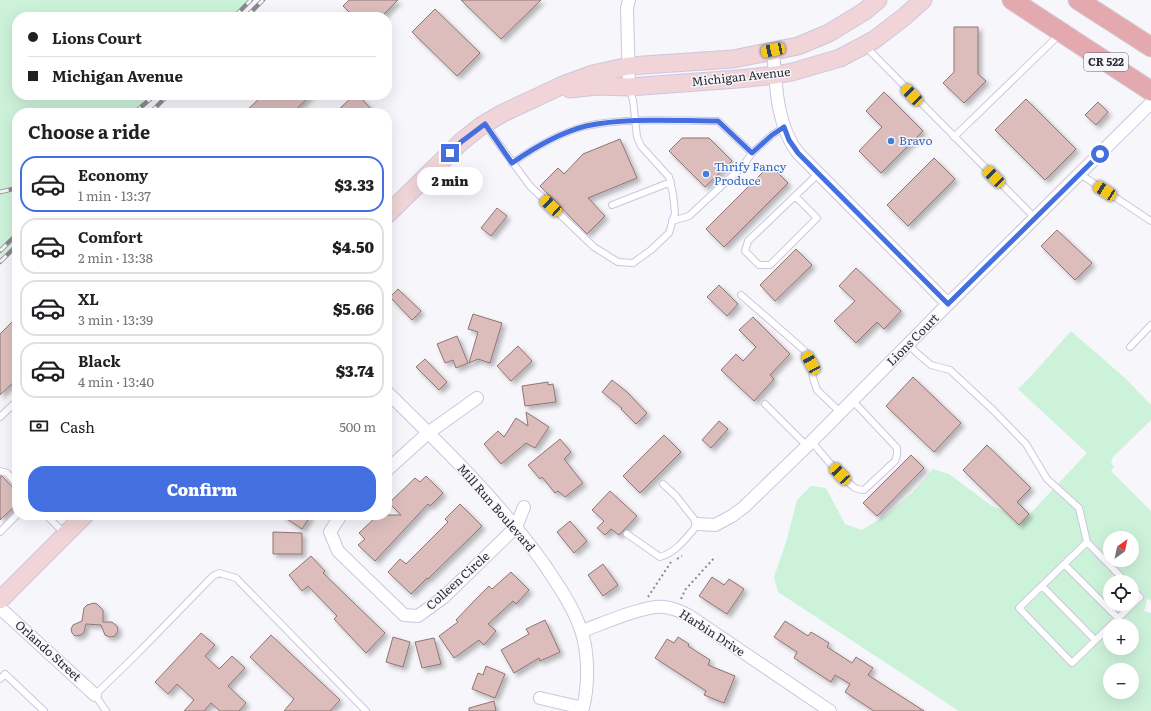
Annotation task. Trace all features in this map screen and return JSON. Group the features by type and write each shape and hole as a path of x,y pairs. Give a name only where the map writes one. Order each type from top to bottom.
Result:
{"main road":[{"name":"Michigan Avenue","path":"392,210 461,142 485,124 563,84 593,74 629,66 733,59 798,46 829,33 866,11 878,0"},
{"name":"Michigan Avenue","path":"538,96 597,86 629,87 775,75 840,58 874,40 923,0"},
{"name":"CR 522","path":"1012,0 1151,91"},
{"name":"CR 522","path":"1078,0 1151,47"},
{"path":"0,600 80,520"}],"street":[{"path":"629,0 629,87"},
{"path":"773,50 776,88 784,127 792,146 948,304"},
{"name":"Lions Court","path":"698,524 715,525 732,516 744,507 841,413 948,304 1151,103"},
{"name":"Mill Run Boulevard","path":"392,397 428,433 516,527 557,583 571,607 582,631 586,657 586,687 582,710"},
{"path":"392,465 428,433 476,398"},
{"path":"516,527 524,507"},
{"name":"Colleen Circle","path":"338,520 330,532 338,551 404,615 418,616 444,597 516,527"},
{"name":"Harbin Drive","path":"582,631 648,608 663,607 677,609 830,711"},
{"name":"Orlando Street","path":"0,608 95,695"},
{"path":"540,698 582,710"}],"lane":[{"path":"954,137 1061,33"},
{"path":"864,45 1035,218"},
{"path":"485,124 530,186 594,247 618,262 633,263 651,250 669,233 675,213 669,176 641,146 637,137 633,100 629,87"},
{"path":"512,163 547,141 574,130 606,123 635,121 718,121 752,153"},
{"path":"672,222 689,216 743,166 752,153 772,135 784,127"},
{"path":"795,196 817,218 770,265 759,265 745,251 748,241 795,196 818,174"},
{"path":"1080,174 1151,222"},
{"path":"612,205 671,182"},
{"path":"741,295 804,350 811,363 813,378 817,390 841,413"},
{"path":"1130,347 1151,325"},
{"path":"908,344 931,364 950,370 994,411 1026,444 1048,479 1079,508 1087,542 1119,575"},
{"path":"765,404 855,488 864,490 895,461 897,455 896,448 853,401"},
{"path":"0,417 12,406"},
{"path":"0,471 7,473 12,478"},
{"path":"628,534 660,557 668,555 679,546 698,524 676,496 663,484"},
{"path":"0,532 12,520"},
{"path":"51,520 65,534"},
{"path":"1087,542 1019,608 1072,663 1125,611"},
{"path":"1064,564 1118,618"},
{"path":"106,711 95,695 213,576 219,573 236,578 366,711"},
{"path":"1042,586 1095,640"},
{"path":"0,679 5,674 44,711"}],"path":[{"path":"648,597 672,561 682,556"},
{"path":"681,600 685,590 715,557"}],"green space":[{"path":"0,0 253,0 240,12 12,12 12,100 149,100 140,108 12,108 12,246 0,258"},
{"path":"1071,331 1125,378 1151,405 1151,420 1113,457 1111,462 1114,467 1111,471 1151,511 1151,600 1147,599 1144,611 1151,613 1151,711 959,711 778,592 774,577 787,539 797,500 811,486 826,488 845,524 862,530 886,515 912,493 933,469 949,474 992,506 1025,519 1087,453 1018,389"}],"building":[{"path":"349,0 398,0 386,12 349,12 343,6"},
{"path":"461,0 541,0 501,39"},
{"path":"435,9 480,53 457,76 412,32"},
{"path":"954,27 978,27 978,74 986,81 964,103 943,83 954,72"},
{"name":"Bravo","path":"884,92 923,131 881,173 859,151 882,127 866,111"},
{"path":"1026,99 1076,149 1045,180 995,130"},
{"path":"258,100 306,100 297,108 249,108"},
{"path":"349,100 363,100 370,108 340,108"},
{"path":"1098,102 1108,112 1096,125 1085,115"},
{"name":"Thrify Fancy Produce","path":"682,138 709,138 732,161 705,187 669,151"},
{"path":"620,139 637,178 588,198 605,216 587,234 540,186 558,168 564,174 583,154"},
{"path":"934,158 955,179 908,226 887,205"},
{"path":"770,165 788,183 724,247 706,229"},
{"path":"497,208 507,216 491,236 481,228"},
{"path":"1057,230 1092,263 1075,280 1041,246"},
{"path":"796,249 812,265 775,301 760,285"},
{"path":"856,268 901,311 884,329 877,322 856,343 834,321 855,301 839,286"},
{"path":"719,285 738,304 727,316 707,297"},
{"path":"398,289 421,311 412,320 392,299 392,295"},
{"path":"473,314 502,323 490,363 478,359 469,363 478,332 468,329"},
{"path":"753,317 790,354 770,375 774,379 754,401 721,370 736,354 743,361 756,347 739,330"},
{"path":"12,322 12,384 0,395 0,334"},
{"path":"457,336 468,363 456,368 453,360 445,363 437,344"},
{"path":"518,346 532,361 511,381 497,366"},
{"path":"425,359 447,382 439,390 416,367"},
{"path":"913,377 961,423 934,452 886,406"},
{"path":"612,380 627,392 647,413 636,424 621,409 622,408 602,392"},
{"path":"548,382 548,385 553,384 556,402 525,406 522,386"},
{"path":"526,412 549,427 535,448 526,443 501,464 484,444 498,431 504,437 516,418 528,426"},
{"path":"719,421 728,429 711,448 702,440"},
{"path":"664,435 681,452 640,493 623,476"},
{"path":"560,439 571,452 564,459 583,483 565,497 558,491 555,493 542,477 540,479 528,465"},
{"path":"987,445 1031,488 1017,502 1029,514 1019,525 963,470"},
{"path":"911,455 924,468 877,516 863,503"},
{"path":"0,476 2,476 12,487 12,509 0,520"},
{"path":"426,476 443,493 430,506 428,504 375,561 358,545 365,539 359,533 373,520 392,520 392,515 401,515 392,506 392,500 415,478 420,482"},
{"path":"610,491 637,516 619,535 611,529 605,535 597,528 604,521 592,510"},
{"path":"460,504 482,526 411,594 388,572 400,559 406,564 448,522 445,519"},
{"path":"288,520 308,520 302,529"},
{"path":"570,521 587,541 574,553 557,532"},
{"path":"273,532 302,533 302,554 273,554"},
{"path":"311,556 325,571 323,573 385,633 366,653 334,619 337,616 308,586 302,591 289,575"},
{"path":"603,564 618,585 603,596 588,575"},
{"path":"511,572 529,590 516,604 513,601 488,624 496,631 484,645 479,640 454,658 439,636 458,622 456,620 489,586 492,589"},
{"path":"712,577 724,585 729,579 744,589 727,614 699,596"},
{"path":"94,603 103,610 103,622 112,622 117,626 118,631 115,636 110,637 105,635 101,625 86,624 84,632 81,635 75,636 72,633 71,629 73,625 82,621 84,608 87,605"},
{"path":"545,620 560,652 540,661 539,658 514,673 501,650 529,634 526,629"},
{"path":"785,621 808,636 811,632 829,643 827,647 852,663 856,657 873,668 868,675 924,711 874,711 845,692 850,684 835,675 831,682 794,658 797,652 774,637"},
{"path":"201,633 215,645 205,656 219,669 232,656 245,668 228,686 246,703 239,711 220,711 211,703 204,711 184,711 194,700 177,684 168,694 155,682"},
{"path":"271,635 340,700 330,711 284,711 294,699 250,657"},
{"path":"393,637 410,642 403,667 386,662"},
{"path":"678,637 689,644 688,646 710,660 708,665 735,676 724,703 704,695 706,691 655,658 667,639 674,643"},
{"path":"434,638 441,664 422,668 415,642"},
{"path":"486,666 505,674 495,698 472,689 478,673 483,675"},
{"path":"494,701 496,711 469,711 469,708"}],"railway":[{"path":"239,12 251,0"},
{"path":"251,12 263,0"},
{"path":"140,108 149,100"},
{"path":"155,108 163,100"},
{"path":"0,192 12,189"},
{"path":"0,251 12,239"},
{"path":"0,262 12,250"}],"place":[{"name":"Bravo","path":"891,141"},
{"name":"Thrify Fancy Produce","path":"706,174"}],"route":[{"path":"450,153 461,142 485,124 512,163 527,152 568,132 606,123 635,121 718,121 752,153 772,135 784,127 792,146 798,153 948,304 1100,154"}]}
